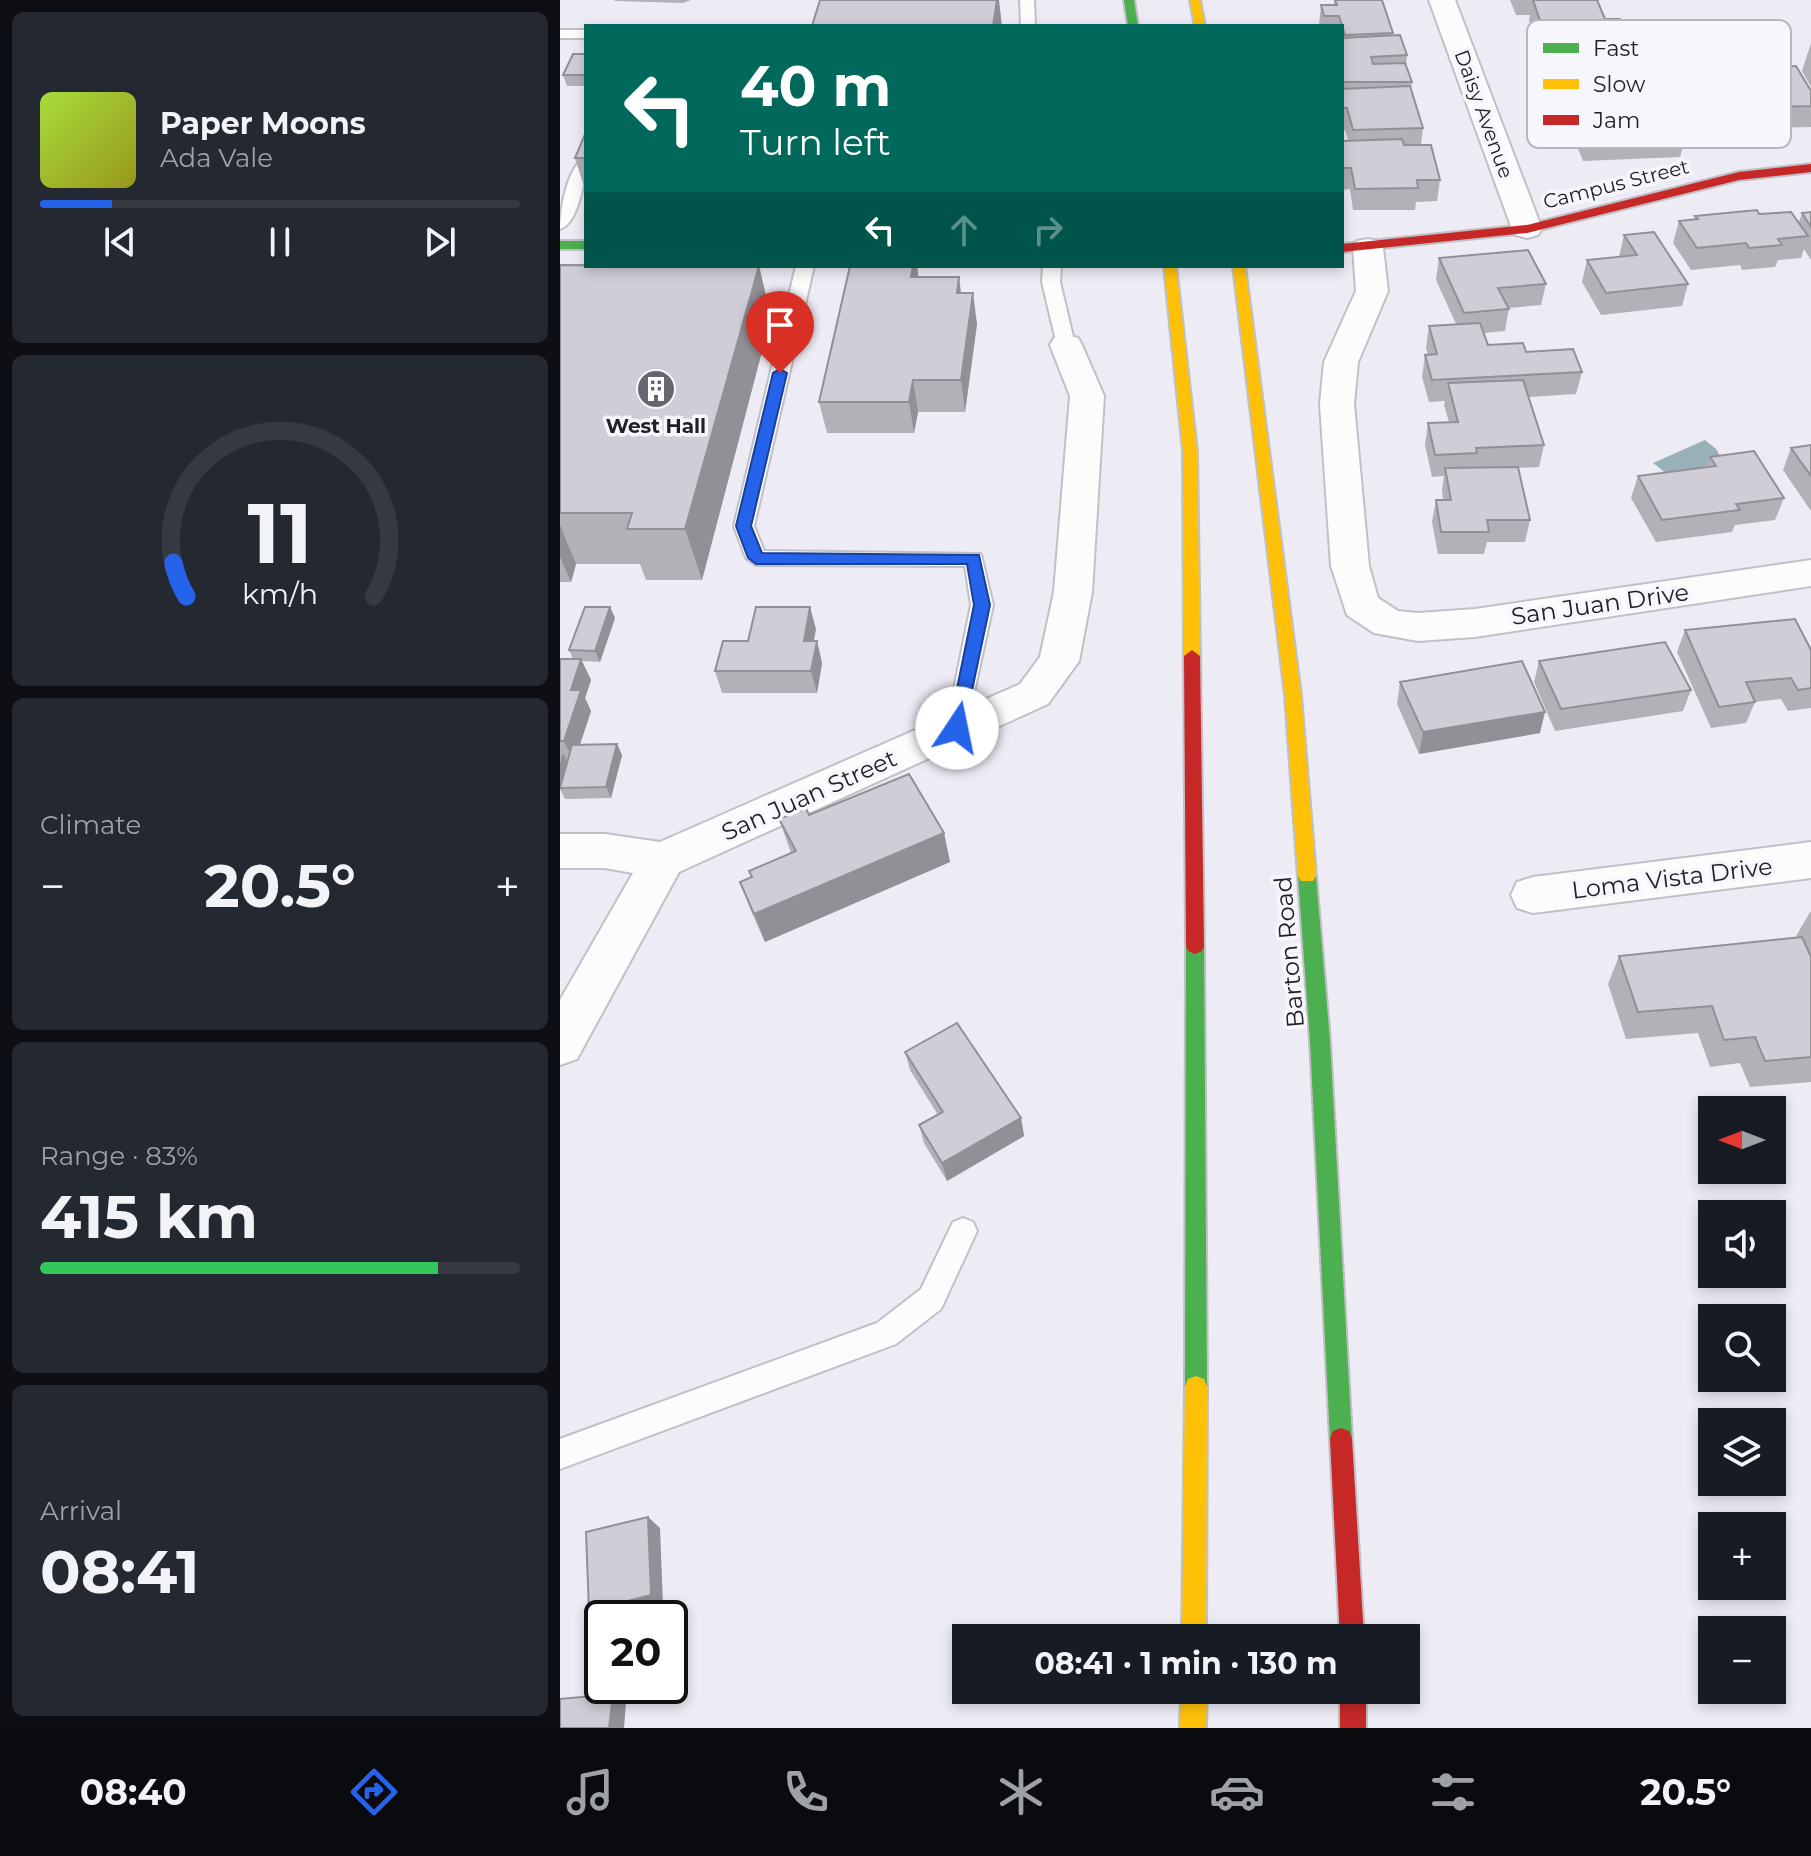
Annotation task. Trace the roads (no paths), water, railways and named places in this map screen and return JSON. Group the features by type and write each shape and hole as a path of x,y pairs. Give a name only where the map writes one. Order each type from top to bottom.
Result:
{"main road":[{"path":"1129,0 1133,24"},
{"path":"1195,0 1200,24"},
{"name":"Campus Street","path":"1355,248 1527,229 1739,176 1811,168"},
{"path":"560,245 584,245"},
{"path":"1170,268 1190,482 1198,1176 1194,1624"},
{"name":"Barton Road","path":"1239,268 1296,726 1320,1041 1351,1624"},
{"path":"1193,1728 1194,1704"},
{"path":"1353,1704 1353,1728"}],"street":[{"name":"Daisy Avenue","path":"1442,0 1527,229"},
{"name":"San Juan Drive","path":"1355,248 1372,291 1341,362 1337,404 1350,566 1361,605 1388,623 1418,627 1475,623 1811,573"},
{"name":"San Juan Street","path":"663,860 1034,694 1059,661 1073,592 1087,396 1066,345"},
{"path":"560,851 605,851 663,860 560,1044"},
{"name":"Loma Vista Drive","path":"1533,895 1811,860"}],"lane":[{"path":"1027,0 1028,24"},
{"path":"560,34 584,34"},
{"path":"560,224 584,168"},
{"path":"805,268 744,526 756,558 974,559 982,605 957,728"},
{"path":"1052,268 1051,282 1066,345"},
{"path":"560,1454 886,1334 931,1299 963,1231"}],"water":[{"path":"1705,440 1716,449 1723,461 1671,477 1653,463"}],"place":[{"name":"West Hall","path":"656,389"}]}
